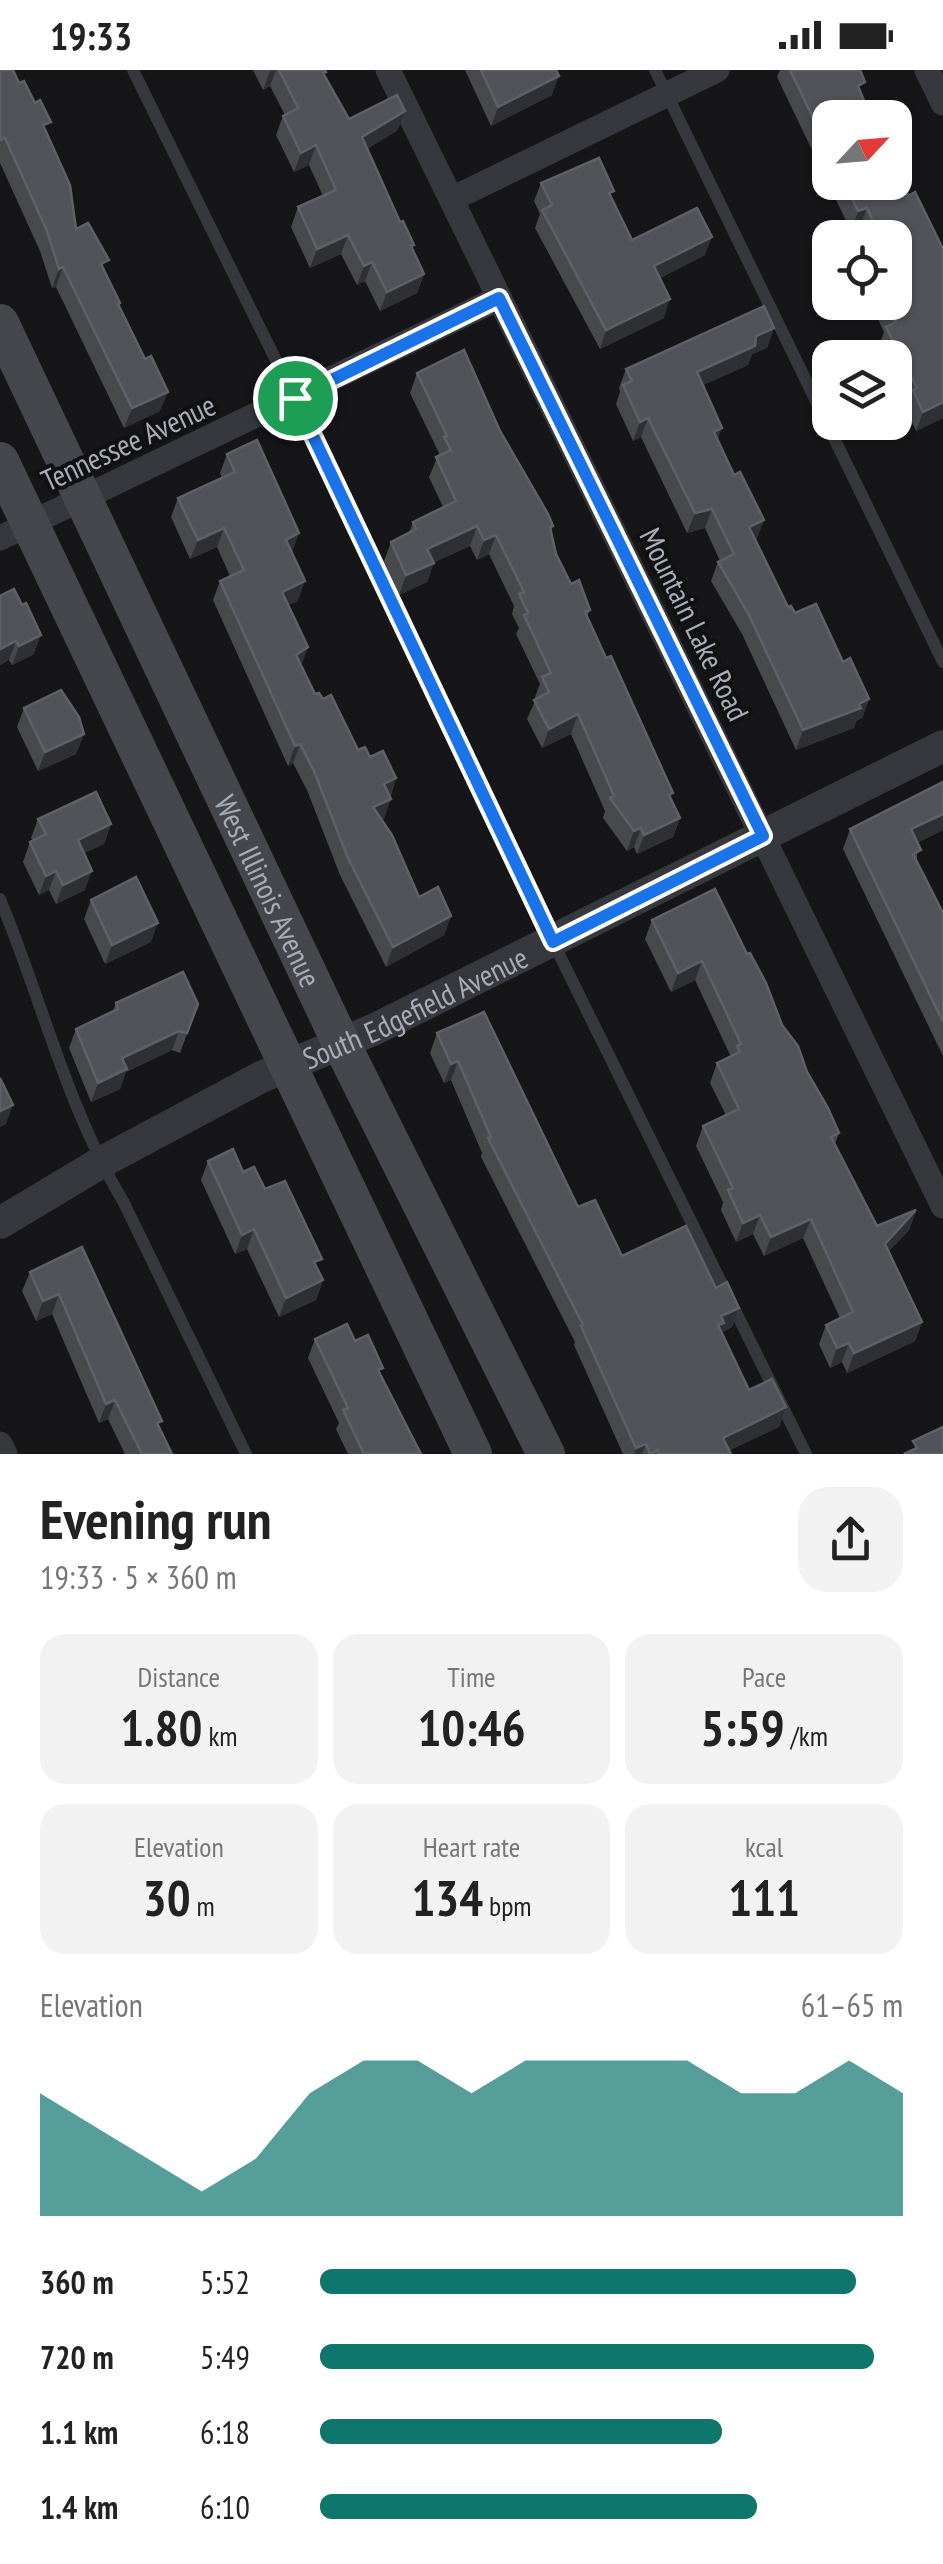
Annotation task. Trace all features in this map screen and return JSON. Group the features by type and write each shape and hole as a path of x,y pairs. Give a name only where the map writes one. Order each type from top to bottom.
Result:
{"main road":[{"name":"West Illinois Avenue","path":"0,323 341,1043 546,1454"},
{"name":"West Illinois Avenue","path":"0,461 15,531 290,1065 473,1454"}],"street":[{"name":"Mountain Lake Road","path":"388,70 943,1206"},
{"path":"452,199 717,70"},
{"path":"927,70 943,103"},
{"name":"Tennessee Avenue","path":"15,531 499,298"},
{"name":"South Edgefield Avenue","path":"0,1223 100,1163 261,1076 341,1043 553,942 943,746"},
{"path":"0,1444 5,1454"}],"lane":[{"path":"134,70 295,398 553,942 806,1454"},
{"path":"655,70 943,662"},
{"path":"0,899 100,1163 124,1202 246,1454"}],"building":[{"path":"0,70 13,70 19,83 24,81 35,103 40,100 51,122 43,125 70,185 76,229 88,223 109,260 101,264 118,304 145,359 151,356 168,392 132,408 63,267 59,269 47,231 5,138 0,139"},
{"path":"279,70 325,70 323,73 349,119 397,95 405,111 362,137 424,274 387,292 372,262 364,266 348,235 317,249 298,207 336,190 316,145 301,153 283,116 298,108"},
{"path":"481,70 556,70 559,76 498,107"},
{"path":"790,70 860,70 865,82 858,86 864,100 812,100 812,116"},
{"path":"599,158 614,191 609,193 632,240 697,208 712,237 654,266 670,299 606,330 542,210 552,205 541,183"},
{"path":"915,192 943,249 943,402 923,412 913,390 917,388 912,378 912,340 893,340 886,327 895,320 912,320 912,220 873,220 867,208 858,211 853,200 912,200"},
{"path":"764,306 774,328 756,336 755,346 697,372 722,428 714,432 734,475 740,472 764,520 749,527 788,607 795,613 816,604 843,662 850,658 869,699 859,704 861,708 803,730 749,615 718,562 734,554 712,509 695,513 648,418 640,422 623,385 632,381 626,369"},
{"path":"464,350 500,431 548,514 556,554 571,584 579,580 590,610 585,612 606,658 611,656 673,793 669,795 680,818 644,835 641,828 634,831 610,798 614,796 578,714 549,729 534,700 549,692 542,677 551,673 524,615 528,613 519,594 524,592 496,535 484,540 477,526 427,549 434,563 406,575 391,542 416,529 413,522 456,501 436,457 451,450 444,437 447,436 417,373"},
{"path":"257,440 299,533 286,540 305,581 282,592 308,647 296,655 315,694 323,699 331,695 358,750 365,747 370,757 383,751 396,778 384,784 391,799 373,807 392,835 419,897 438,887 451,916 393,947 347,856 314,771 300,744 295,746 220,581 244,570 224,528 198,540 178,498 235,472 227,454"},
{"path":"14,589 22,605 26,603 41,635 19,646 16,641 0,649 0,596"},
{"path":"61,690 79,717 84,734 45,752 24,708"},
{"path":"943,782 943,814 911,829 921,850 913,854 943,913 943,1022 850,829"},
{"path":"96,792 111,824 78,840 92,871 63,885 56,871 46,876 30,842 46,834 38,819"},
{"path":"136,877 158,923 112,945 91,900"},
{"path":"715,889 828,1108 839,1133 831,1137 877,1226 916,1210 885,1244 922,1322 854,1353 849,1343 837,1348 826,1325 853,1312 811,1219 771,1237 760,1215 743,1223 728,1190 733,1188 703,1126 739,1109 717,1063 740,1052 737,1046 741,1044 702,961 678,973 652,920"},
{"path":"183,972 198,1004 187,1033 179,1031 122,1058 127,1069 98,1083 76,1029 118,1009 116,1003"},
{"path":"484,1012 578,1207 595,1200 622,1256 686,1226 716,1288 727,1282 739,1308 721,1316 724,1323 718,1325 749,1390 772,1379 786,1407 723,1438 731,1454 659,1454 658,1450 650,1454 646,1444 636,1448 583,1325 488,1138 491,1137 458,1061 451,1064 437,1033"},
{"path":"0,1078 13,1105 0,1111"},
{"path":"233,1149 243,1172 254,1167 265,1189 285,1181 322,1259 314,1262 323,1280 286,1298 254,1229 242,1235 208,1161"},
{"path":"82,1247 162,1421 157,1423 172,1454 142,1454 115,1400 106,1404 59,1294 43,1301 30,1272"},
{"path":"347,1324 355,1341 368,1335 383,1368 378,1370 421,1454 364,1454 343,1410 348,1408 315,1339"},
{"path":"943,1427 943,1454 904,1454 917,1448 913,1441"}],"route":[{"path":"499,298 763,836 553,942 295,398 499,298"}]}
